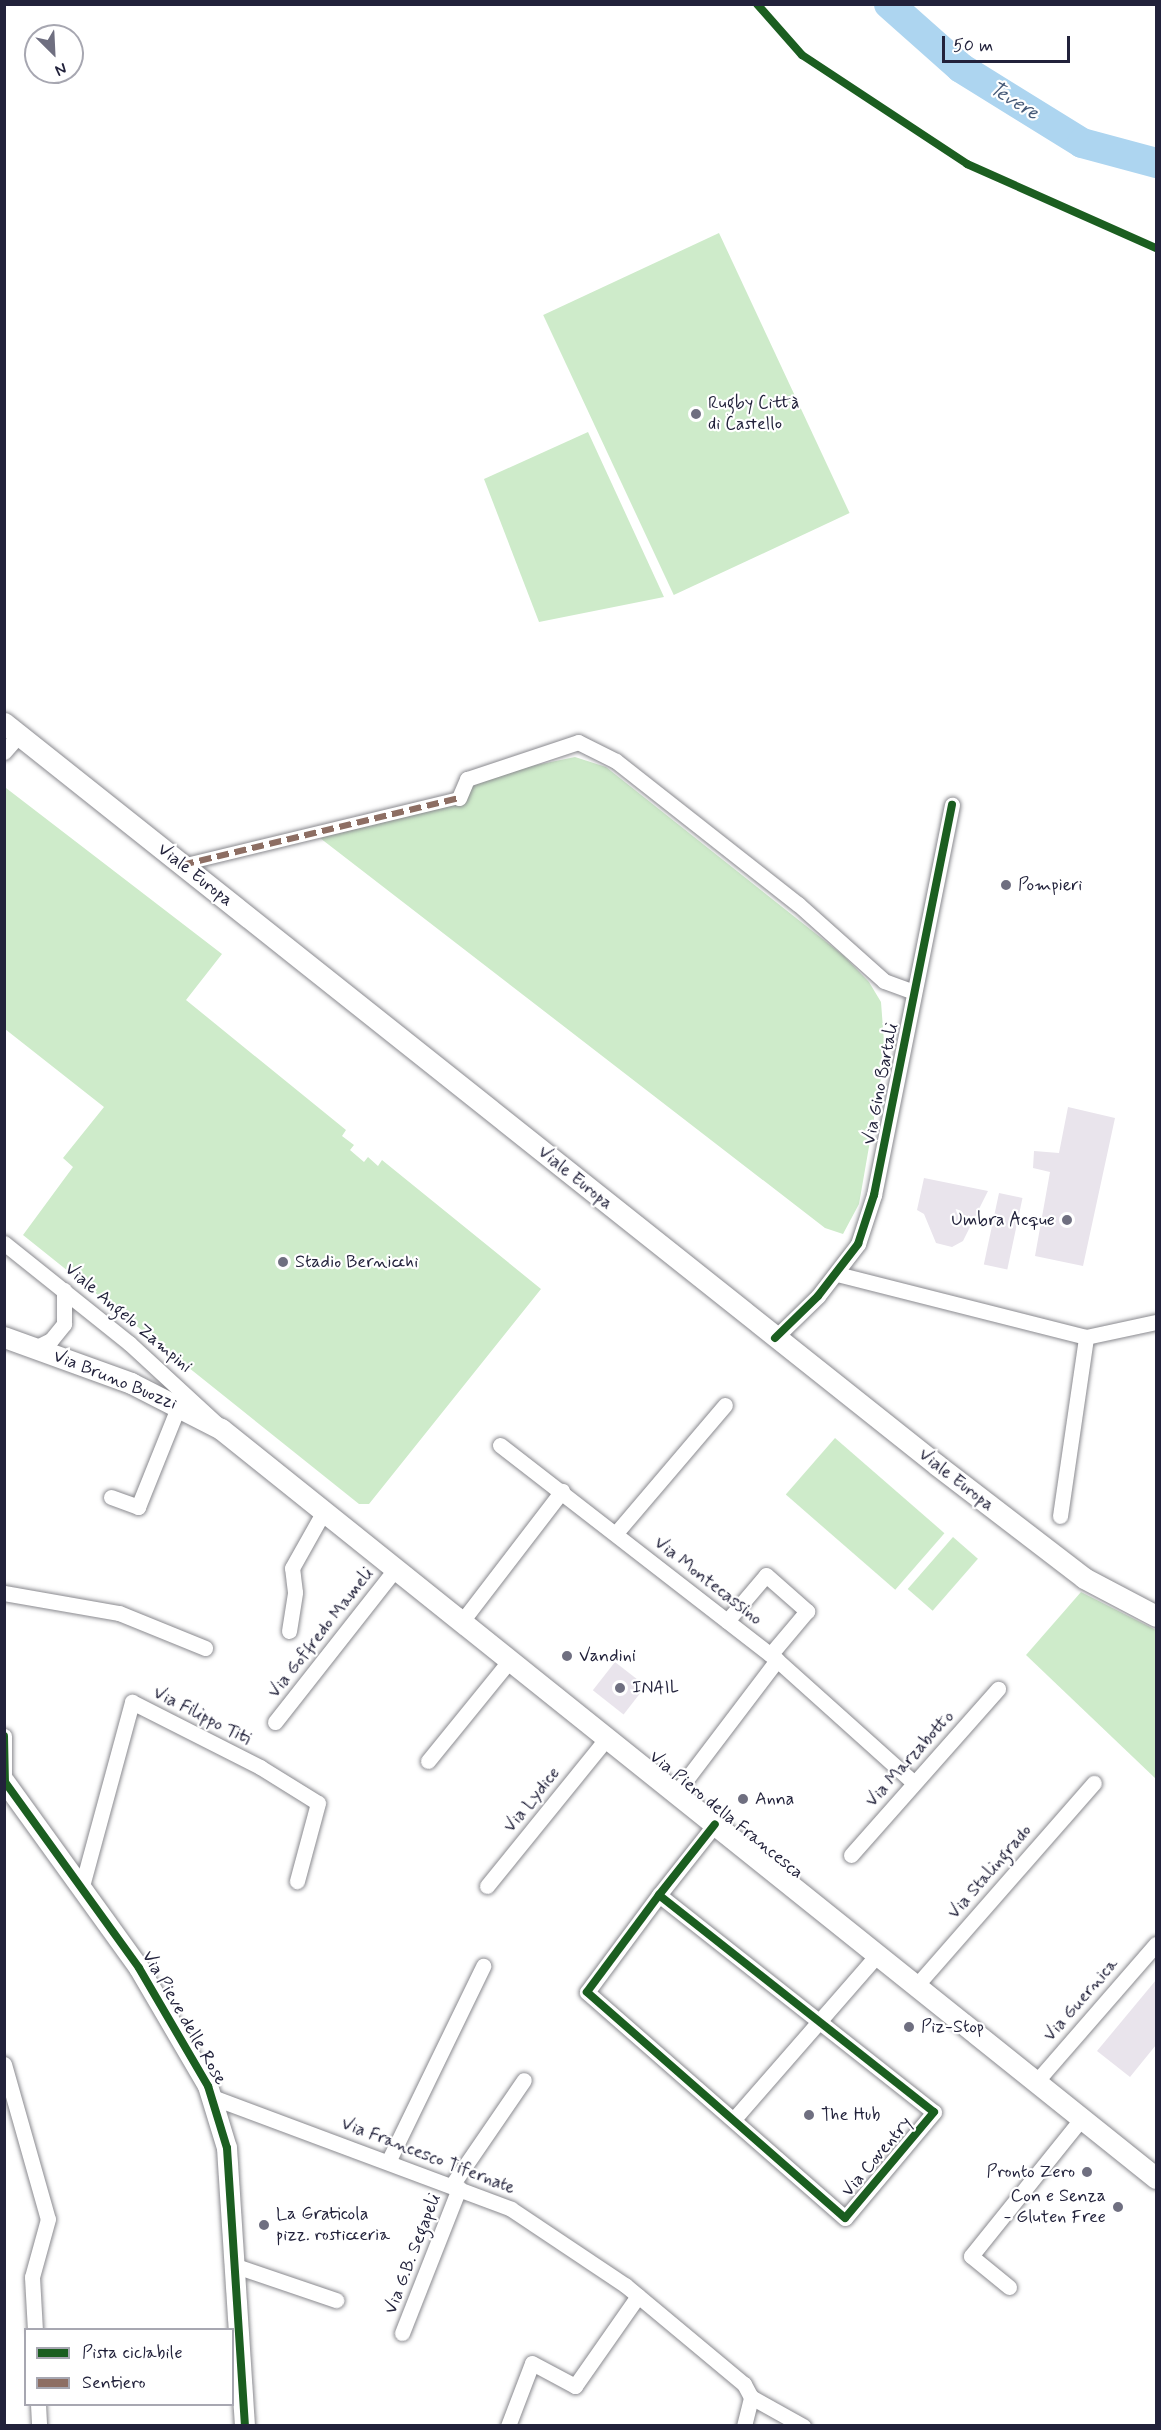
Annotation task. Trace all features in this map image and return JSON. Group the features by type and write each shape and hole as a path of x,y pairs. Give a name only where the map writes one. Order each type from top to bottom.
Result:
{"main road":[{"name":"Viale Europa","path":"12,729 775,1338 1084,1578 1156,1616"},
{"name":"Via Bruno Buozzi","path":"4,1337 179,1405 221,1429 279,1473"},
{"name":"Via Piero della Francesca","path":"279,1473 876,1956 1156,2178"}],"street":[{"path":"4,752 12,729"},
{"path":"182,865 459,798 467,779 537,760 578,742 616,761 798,904 884,981 914,992"},
{"name":"Via Gino Bartali","path":"775,1338 837,1274 858,1244 874,1196 952,805"},
{"name":"Viale Angelo Zampini","path":"4,1243 191,1396 221,1429"},
{"path":"837,1274 1086,1337 1156,1322"},
{"path":"35,1348 51,1340 64,1324 64,1290"},
{"path":"1060,1516 1086,1337"},
{"path":"111,1497 138,1507 179,1405"},
{"path":"616,1533 725,1405"},
{"name":"Via Montecassino","path":"500,1445 773,1657 914,1783"},
{"path":"463,1620 562,1491"},
{"path":"289,1631 296,1592 292,1568 324,1510"},
{"name":"Via Goffredo Mameli","path":"275,1722 396,1568"},
{"path":"676,1793 807,1611 766,1575 727,1621"},
{"path":"4,1593 119,1613 206,1648"},
{"path":"428,1761 510,1660"},
{"name":"Via Marzabotto","path":"851,1855 998,1689"},
{"name":"Via Filippo Titi","path":"82,1886 132,1702 241,1756 318,1803 297,1881"},
{"name":"Via Pieve delle Rose","path":"4,1736 5,1782 139,1968 212,2097 227,2148 236,2266 236,2351 245,2426"},
{"name":"Via Lydice","path":"487,1886 607,1738"},
{"name":"Via Stalingrado","path":"916,1986 1094,1783"},
{"name":"Via Coventry","path":"659,1895 818,2024 934,2112 845,2218 587,1992 659,1895 715,1824"},
{"name":"Via Guernica","path":"1036,2082 1156,1944"},
{"path":"734,2119 876,1956"},
{"path":"389,2160 483,1966"},
{"path":"4,2064 48,2219 32,2277 35,2328"},
{"name":"Via G.B. Segapeli","path":"402,2333 455,2187 524,2080"},
{"name":"Via Francesco Tifernate","path":"212,2097 389,2160 511,2209 638,2296 744,2384 751,2397"},
{"path":"1009,2288 971,2256 1081,2119"},
{"path":"236,2266 336,2300"},
{"path":"508,2426 532,2363 575,2386 638,2296"},
{"path":"744,2426 751,2397 803,2426"},
{"path":"38,2406 39,2426"}],"green space":[{"name":"Rugby Città di Castello","path":"719,233 850,513 674,595 543,315"},
{"path":"588,432 664,597 539,622 484,479"},
{"path":"575,757 606,767 844,956 869,982 881,1002 885,1055 859,1204 843,1234 825,1228 320,838 464,802 468,788 512,770"},
{"name":"Stadio Bernicchi","path":"6,788 222,954 186,1000 346,1130 342,1136 354,1145 350,1150 364,1162 368,1157 378,1166 382,1160 541,1289 369,1504 359,1504 23,1235 73,1167 63,1158 104,1107 5,1029"},
{"path":"835,1438 944,1533 895,1590 786,1495"},
{"path":"953,1537 978,1559 933,1611 908,1589"},
{"path":"1081,1592 1156,1630 1156,1779 1026,1655"}],"building":[{"name":"Umbra Acque","path":"1068,1107 1115,1118 1083,1266 1035,1256 1050,1172 1033,1168 1034,1151 1059,1153"},
{"path":"924,1178 988,1191 963,1241 952,1247 936,1243 924,1214 917,1210"},
{"path":"999,1193 1022,1198 1007,1269 984,1264"},
{"name":"INAIL","path":"615,1662 646,1686 624,1714 593,1690"},
{"path":"1156,1980 1156,2045 1130,2077 1097,2051"}],"waterway":[{"name":"Tevere","path":"889,4 961,68 1082,143 1156,163"}],"marked path":[{"path":"182,865 459,798"}],"cycle path":[{"path":"757,4 802,55 967,164 1156,248"},
{"path":"775,1338 818,1296 858,1244 874,1195 952,805"},
{"path":"4,1736 5,1782 139,1968 208,2086 227,2148 245,2426"},
{"path":"659,1895 934,2112 845,2218 587,1992 659,1895 715,1824"}],"place":[{"name":"Rugby Città di Castello","path":"696,414"},
{"name":"Pompieri","path":"1006,885"},
{"name":"Umbra Acque","path":"1067,1220"},
{"name":"Stadio Bernicchi","path":"283,1262"},
{"name":"Vandini","path":"567,1656"},
{"name":"INAIL","path":"620,1688"},
{"name":"Anna","path":"743,1799"},
{"name":"Piz-Stop","path":"909,2027"},
{"name":"The Hub","path":"809,2115"},
{"name":"Pronto Zero","path":"1087,2172"},
{"name":"Con e Senza - Gluten Free","path":"1118,2207"},
{"name":"La Graticola pizz. rosticceria","path":"264,2225"}]}
